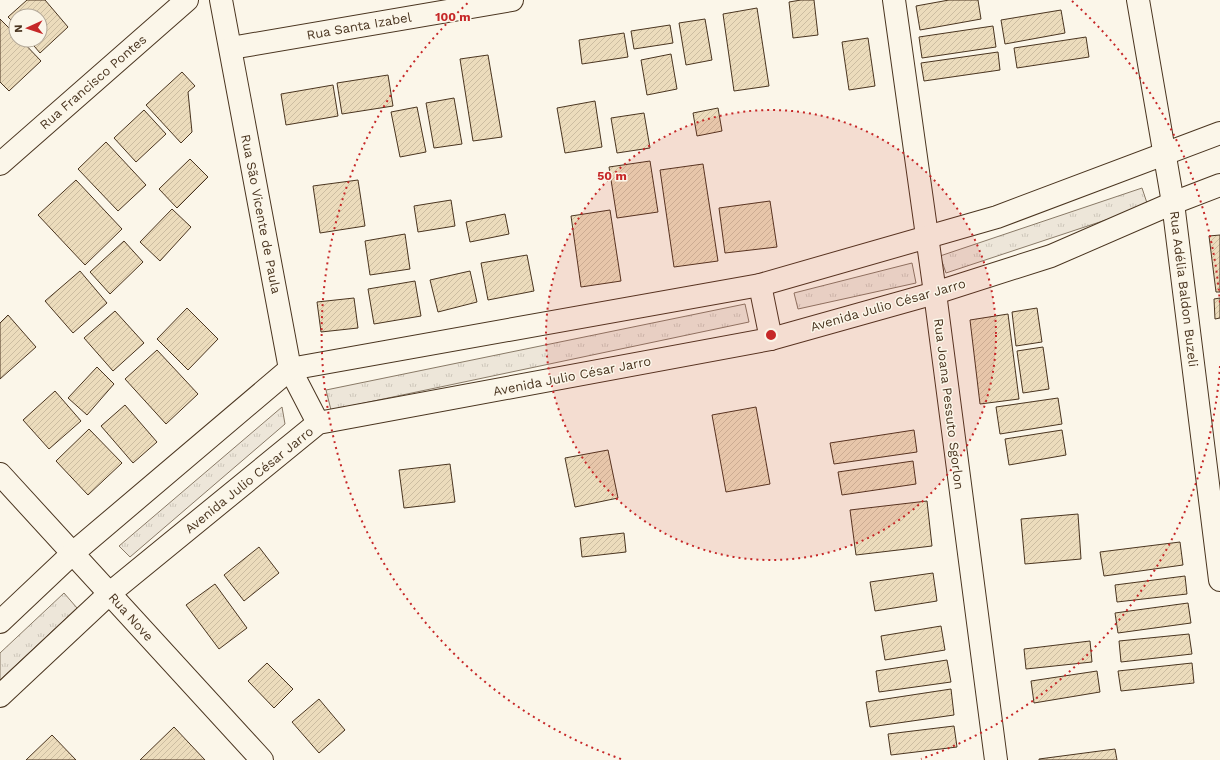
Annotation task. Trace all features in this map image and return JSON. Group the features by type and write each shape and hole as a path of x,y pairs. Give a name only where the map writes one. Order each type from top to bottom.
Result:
{"street":[{"name":"Rua Francisco Pontes","path":"0,164 187,0"},
{"name":"Rua São Vicente de Paula","path":"221,0 290,369 318,423"},
{"name":"Rua Santa Izabel","path":"230,48 512,0"},
{"name":"Rua Joana Pessuto Sgorlon","path":"894,0 926,238 935,293 996,760"},
{"name":"Rua Adélia Baldon Buzeli","path":"1138,0 1174,203 1220,580"},
{"path":"0,622 73,553 290,369 760,285 997,217 1220,133"},
{"name":"Avenida Julio César Jarro","path":"0,696 110,593 318,423 771,339 935,293 1051,256 1174,203 1220,185"},
{"path":"760,285 771,339"},
{"name":"Rua Nove","path":"0,474 262,760"}],"green space":[{"path":"1142,188 1148,206 946,273 940,256"},
{"path":"912,263 916,283 798,309 794,293"},
{"path":"745,304 749,322 331,410 326,390"},
{"path":"282,407 285,424 130,557 119,546"},
{"path":"64,593 77,608 0,680 0,653"}],"building":[{"path":"27,0 45,0 68,27 48,46 48,8 18,8"},
{"path":"814,0 818,35 793,38 789,2"},
{"path":"949,0 978,0 981,19 920,30 916,6"},
{"path":"757,8 769,86 734,91 723,14"},
{"path":"1061,10 1065,33 1005,44 1001,20"},
{"path":"0,19 8,27 8,48 29,48 41,61 9,91 0,82"},
{"path":"705,19 712,60 686,65 679,23"},
{"path":"670,25 673,43 634,49 631,31"},
{"path":"993,26 996,47 922,58 919,37"},
{"path":"624,33 628,57 582,64 579,40"},
{"path":"1086,37 1089,57 1017,68 1014,48"},
{"path":"868,38 875,86 849,90 842,42"},
{"path":"36,48 45,48 40,53"},
{"path":"998,52 1000,70 924,81 921,63"},
{"path":"671,54 677,89 647,95 641,60"},
{"path":"488,55 502,137 473,141 460,59"},
{"path":"182,72 195,86 188,92 192,132 181,143 146,105"},
{"path":"388,75 393,106 342,114 337,83"},
{"path":"333,85 338,116 286,125 281,94"},
{"path":"454,98 462,144 434,148 426,103"},
{"path":"595,101 602,147 565,153 557,108"},
{"path":"417,107 426,152 400,157 391,112"},
{"path":"718,108 722,131 697,136 693,113"},
{"path":"144,110 166,134 136,162 114,138"},
{"path":"644,113 650,148 617,153 611,118"},
{"path":"106,142 146,185 118,211 78,169"},
{"path":"190,159 208,177 177,208 159,189"},
{"path":"650,161 658,212 617,218 609,167"},
{"path":"703,164 718,261 674,267 660,170"},
{"path":"76,180 122,229 85,265 38,215"},
{"path":"358,180 365,226 320,233 313,186"},
{"path":"451,200 455,226 418,232 414,206"},
{"path":"770,201 777,247 725,253 719,208"},
{"path":"172,209 191,227 160,261 140,242"},
{"path":"610,210 621,281 581,287 571,216"},
{"path":"505,214 509,234 470,242 466,222"},
{"path":"405,234 410,269 370,275 365,241"},
{"path":"1220,235 1220,292 1216,292 1209,236"},
{"path":"124,241 143,262 110,294 90,272"},
{"path":"527,255 534,291 488,300 481,263"},
{"path":"80,271 107,303 73,333 45,301"},
{"path":"470,271 477,302 438,312 430,280"},
{"path":"415,281 421,316 374,324 368,289"},
{"path":"354,298 358,328 321,332 317,302"},
{"path":"1220,298 1220,318 1215,319 1214,299"},
{"path":"187,308 218,339 188,370 157,339"},
{"path":"1037,308 1042,342 1016,346 1012,312"},
{"path":"115,311 144,343 113,371 84,338"},
{"path":"1008,314 1019,399 980,404 970,320"},
{"path":"8,315 36,347 0,379 0,323"},
{"path":"1043,347 1049,389 1023,393 1017,351"},
{"path":"157,350 198,394 166,424 125,379"},
{"path":"97,367 114,384 87,415 68,398"},
{"path":"55,391 81,421 49,449 23,420"},
{"path":"1058,398 1062,424 1000,434 996,407"},
{"path":"125,405 157,442 133,463 101,426"},
{"path":"756,407 770,484 726,492 712,415"},
{"path":"89,429 122,463 88,495 56,461"},
{"path":"914,430 917,452 834,464 830,443"},
{"path":"1062,430 1066,455 1009,465 1005,439"},
{"path":"608,450 618,498 575,507 565,458"},
{"path":"913,461 916,484 842,495 838,472"},
{"path":"450,464 455,502 404,508 399,470"},
{"path":"927,501 932,546 856,555 850,510"},
{"path":"1078,514 1081,559 1025,564 1021,519"},
{"path":"624,533 626,552 582,557 580,538"},
{"path":"1180,542 1183,565 1104,576 1100,552"},
{"path":"259,547 279,573 244,601 224,575"},
{"path":"933,573 937,601 875,611 870,582"},
{"path":"1185,576 1187,594 1117,602 1115,585"},
{"path":"215,584 247,628 219,649 186,605"},
{"path":"1188,603 1191,623 1118,633 1115,613"},
{"path":"941,626 945,650 885,660 881,636"},
{"path":"1189,634 1192,654 1121,662 1119,641"},
{"path":"1090,641 1092,662 1026,669 1024,649"},
{"path":"947,660 951,682 879,692 876,671"},
{"path":"267,663 293,689 274,708 248,681"},
{"path":"1192,663 1194,683 1121,691 1118,671"},
{"path":"1097,671 1100,692 1034,703 1031,681"},
{"path":"951,689 954,715 870,727 866,702"},
{"path":"319,699 345,730 319,753 292,722"},
{"path":"954,726 957,747 891,755 888,734"},
{"path":"174,727 205,760 140,760"},
{"path":"52,735 76,760 26,760"},
{"path":"1115,749 1117,760 1039,760 1039,759"}]}
